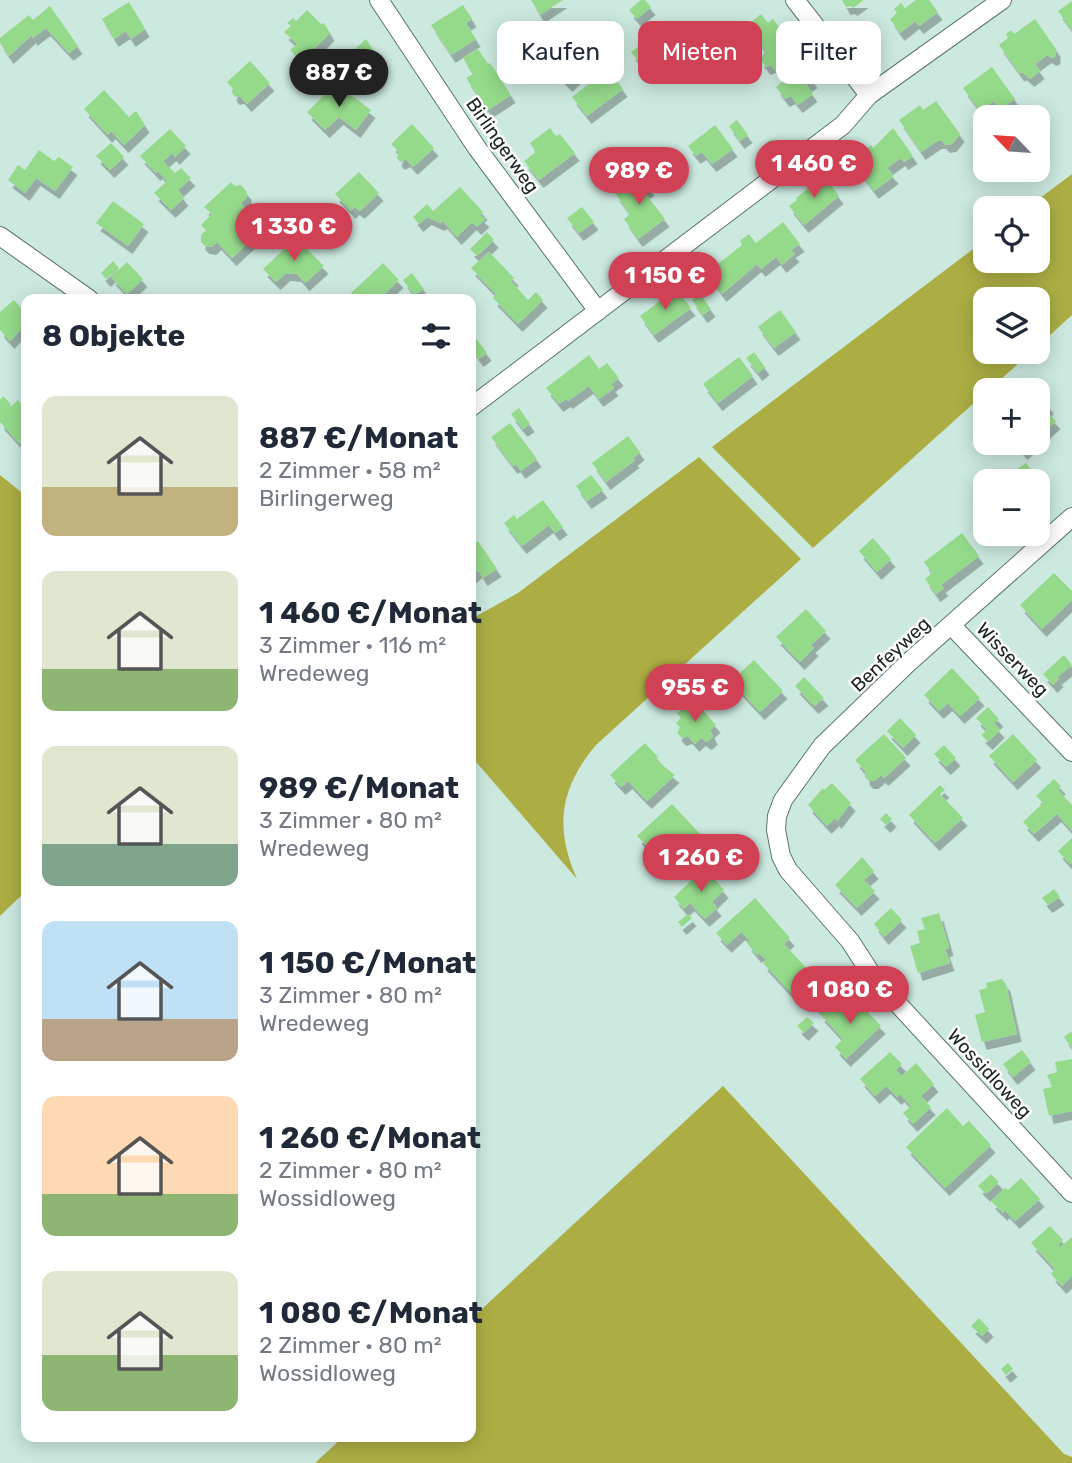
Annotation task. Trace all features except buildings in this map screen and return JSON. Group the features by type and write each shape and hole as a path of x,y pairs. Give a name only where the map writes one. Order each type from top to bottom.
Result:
{"street":[{"name":"Birlingerweg","path":"379,0 477,148 598,311"},
{"path":"795,0 869,96"},
{"path":"476,403 843,125 869,96 1002,0"},
{"path":"0,236 82,294"},
{"name":"Benfeyweg","path":"779,847 777,816 783,800 822,746 908,663 1072,517"},
{"name":"Wisserweg","path":"952,626 1072,752"},
{"name":"Wossidloweg","path":"779,847 788,870 850,941 874,978 1072,1193"}],"shaded area":[{"path":"1072,174 1072,315 1050,335 1050,287 973,287 973,364 1018,364 1002,378 973,378 973,404 813,548 712,447 973,249 973,273 1050,273 1050,196 1043,196"},
{"path":"699,457 801,559 596,745 584,761 568,793 563,825 565,842 577,879 476,762 476,616 518,593"},
{"path":"0,475 21,492 21,896 0,916"},
{"path":"723,1086 1064,1454 1072,1457 1072,1463 315,1463 338,1442 476,1442 476,1314"}]}
